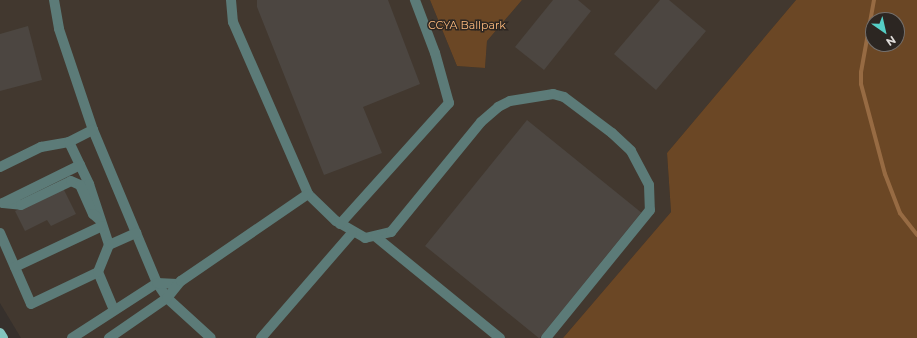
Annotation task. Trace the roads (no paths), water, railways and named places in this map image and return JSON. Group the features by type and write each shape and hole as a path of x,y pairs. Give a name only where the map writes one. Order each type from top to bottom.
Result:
{"main road":[{"path":"0,333 3,338"}],"lane":[{"path":"54,0 59,29 93,130 157,283 167,298 211,338"},
{"path":"231,0 233,22 308,194 340,224 352,233 365,238 376,237 391,232 481,122 498,107 510,101 553,94 564,97 612,133 631,151 648,184 650,210 546,338"},
{"path":"340,224 449,103 435,53 415,0"},
{"path":"0,167 41,147 69,142 93,130"},
{"path":"0,234 31,304 98,272 109,245 80,165 69,142"},
{"path":"1,204 80,165"},
{"path":"1,204 21,205 71,181 80,185 93,214 101,223"},
{"path":"109,338 167,298 177,284 308,194"},
{"path":"15,267 101,223"},
{"path":"109,245 136,233"},
{"path":"262,338 352,233"},
{"path":"376,237 500,338"},
{"path":"98,272 114,310"},
{"path":"72,338 157,283 177,284"}],"waterway":[{"path":"874,0 861,72 861,84 885,174 900,213 917,235"}],"park label":[{"name":"CCYA Ballpark","path":"467,25"}]}
